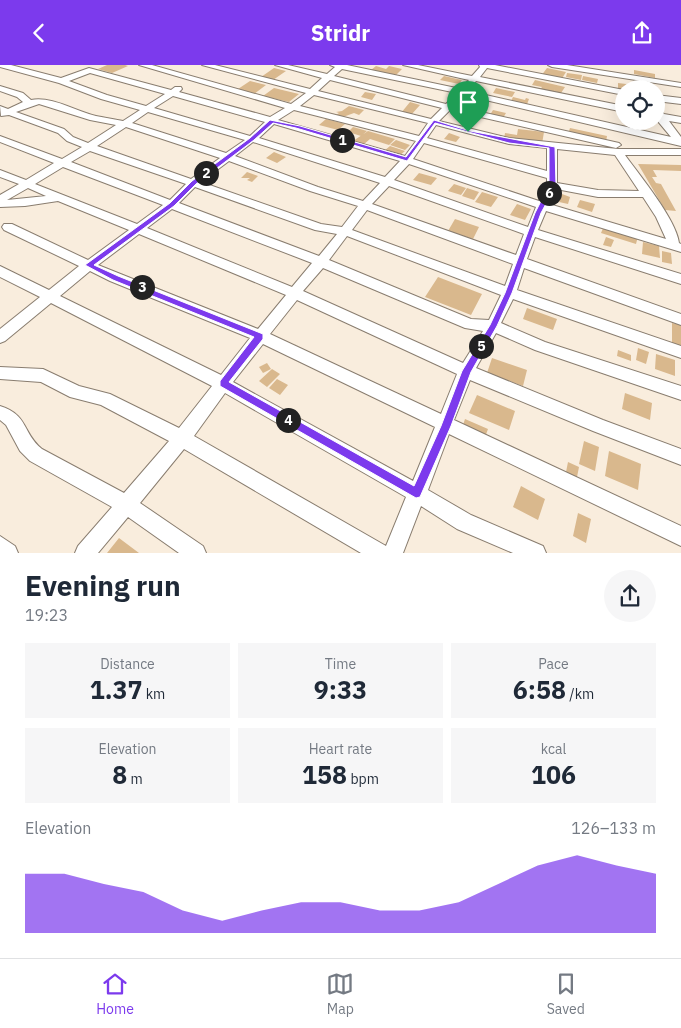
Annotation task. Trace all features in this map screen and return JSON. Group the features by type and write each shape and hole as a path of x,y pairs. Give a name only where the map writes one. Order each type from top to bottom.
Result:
{"street":[{"path":"2,65 62,81 104,97 343,165 531,232 681,279"},
{"path":"62,81 100,65"},
{"path":"143,65 293,107 421,139 553,181 572,190 601,194 645,194"},
{"path":"206,65 218,66 500,139 552,147 618,153 648,152 680,146"},
{"path":"279,65 449,107 648,152"},
{"path":"0,337 89,265 172,204 194,182 252,139 272,121 293,107 338,65 463,92 680,146"},
{"path":"407,65 615,107"},
{"path":"85,553 181,438 365,205 407,159 434,121 463,92 485,65 615,91"},
{"path":"552,65 681,85"},
{"path":"622,65 625,71 636,79"},
{"path":"0,200 90,146 193,79 218,66"},
{"path":"77,67 298,127 407,159 464,181 677,247"},
{"path":"0,88 20,95 28,103"},
{"path":"665,99 681,101"},
{"path":"3,112 39,101 93,118 124,124 227,157 314,189 365,205 681,320"},
{"path":"3,112 61,131 73,141 319,227 344,231 508,293 681,352"},
{"path":"665,116 681,120"},
{"path":"665,125 680,146"},
{"path":"0,139 321,262 470,324 493,326 540,346 681,393"},
{"path":"393,553 416,493 446,426 466,371 493,326 553,181 552,147"},
{"path":"618,153 662,217 677,247"},
{"path":"0,173 294,293 466,371 599,426 681,457"},
{"path":"0,204 25,203 59,197"},
{"path":"8,227 115,278 260,336 681,536"},
{"path":"0,271 223,383 464,522 536,553"},
{"path":"0,373 43,375 76,392 104,399 181,438 380,553"},
{"path":"0,413 14,422 22,438 34,454 127,505 196,553"},
{"path":"0,547 8,553"}],"building":[{"path":"107,65 128,66 112,73 98,69"},
{"path":"376,66 386,69 389,66 402,69 396,75 371,70"},
{"path":"274,68 286,71 273,80 261,77"},
{"path":"547,68 566,72 561,80 541,76"},
{"path":"634,70 655,74 655,78 634,74"},
{"path":"567,73 582,75 581,80 566,77"},
{"path":"444,76 462,80 459,84 440,80"},
{"path":"583,76 598,79 597,83 582,80"},
{"path":"535,80 565,87 559,96 555,95 557,92 554,91 555,89 552,94 539,91 542,87 532,85"},
{"path":"250,81 266,85 254,94 238,89"},
{"path":"274,88 299,94 289,102 263,96"},
{"path":"496,88 515,92 512,97 493,93"},
{"path":"365,92 376,94 372,100 361,97"},
{"path":"513,97 529,99 526,107 510,103"},
{"path":"410,102 420,105 411,115 401,113"},
{"path":"349,106 364,110 359,115 354,113 343,117 336,115 339,113 336,112 342,111"},
{"path":"493,110 506,113 503,118 490,115"},
{"path":"326,119 345,124 338,130 319,125"},
{"path":"353,127 367,131 361,136 348,132"},
{"path":"570,128 607,136 606,142 568,134"},
{"path":"518,129 544,132 542,144 504,139 505,133 517,135"},
{"path":"368,131 395,139 389,145 370,139 363,145 353,141"},
{"path":"449,133 460,137 456,142 444,139"},
{"path":"396,140 410,145 405,150 390,145"},
{"path":"390,146 405,151 399,156 384,151"},
{"path":"274,152 286,157 277,163 266,158"},
{"path":"638,164 681,165 681,171 653,170 657,177 652,177 656,183 661,184 676,211 665,210"},
{"path":"247,172 258,176 252,182 247,180 250,178 241,178"},
{"path":"419,173 437,178 431,185 413,180"},
{"path":"454,184 466,188 461,195 448,191"},
{"path":"467,188 479,192 474,200 462,196"},
{"path":"482,192 498,197 491,207 475,202"},
{"path":"562,194 570,197 568,204 559,202"},
{"path":"580,200 595,204 592,212 577,207"},
{"path":"517,204 531,209 525,220 510,215"},
{"path":"455,219 479,227 473,239 448,231"},
{"path":"604,226 638,236 636,244 601,233"},
{"path":"606,237 614,240 611,247 603,245"},
{"path":"643,242 659,246 660,258 642,254"},
{"path":"662,251 671,253 672,264 662,262"},
{"path":"438,277 482,294 471,315 425,297"},
{"path":"527,308 557,319 553,330 523,319"},
{"path":"672,323 681,325 681,347 672,344"},
{"path":"638,348 649,352 646,364 636,360"},
{"path":"618,350 631,355 631,361 617,356"},
{"path":"656,354 675,360 675,376 655,369"},
{"path":"492,358 527,370 523,386 487,373"},
{"path":"267,363 271,369 263,373 259,367"},
{"path":"272,369 280,374 267,387 259,381"},
{"path":"277,379 288,385 280,395 269,388"},
{"path":"625,393 652,403 650,420 622,409"},
{"path":"477,395 515,411 509,430 469,413"},
{"path":"465,419 488,429 484,440 461,431"},
{"path":"584,441 599,447 595,471 579,464"},
{"path":"609,451 641,464 638,490 605,476"},
{"path":"568,462 579,467 576,482 565,477"},
{"path":"521,486 545,499 538,520 513,507"},
{"path":"578,513 591,519 586,543 573,536"},
{"path":"119,538 139,553 107,553"}],"route":[{"path":"272,121 407,159 434,121 468,132 509,141 552,147 552,185 538,213 521,262 493,326 466,371 446,426 416,493 223,383 260,336 115,278 89,265 172,204 194,182 252,139 272,121"}]}
